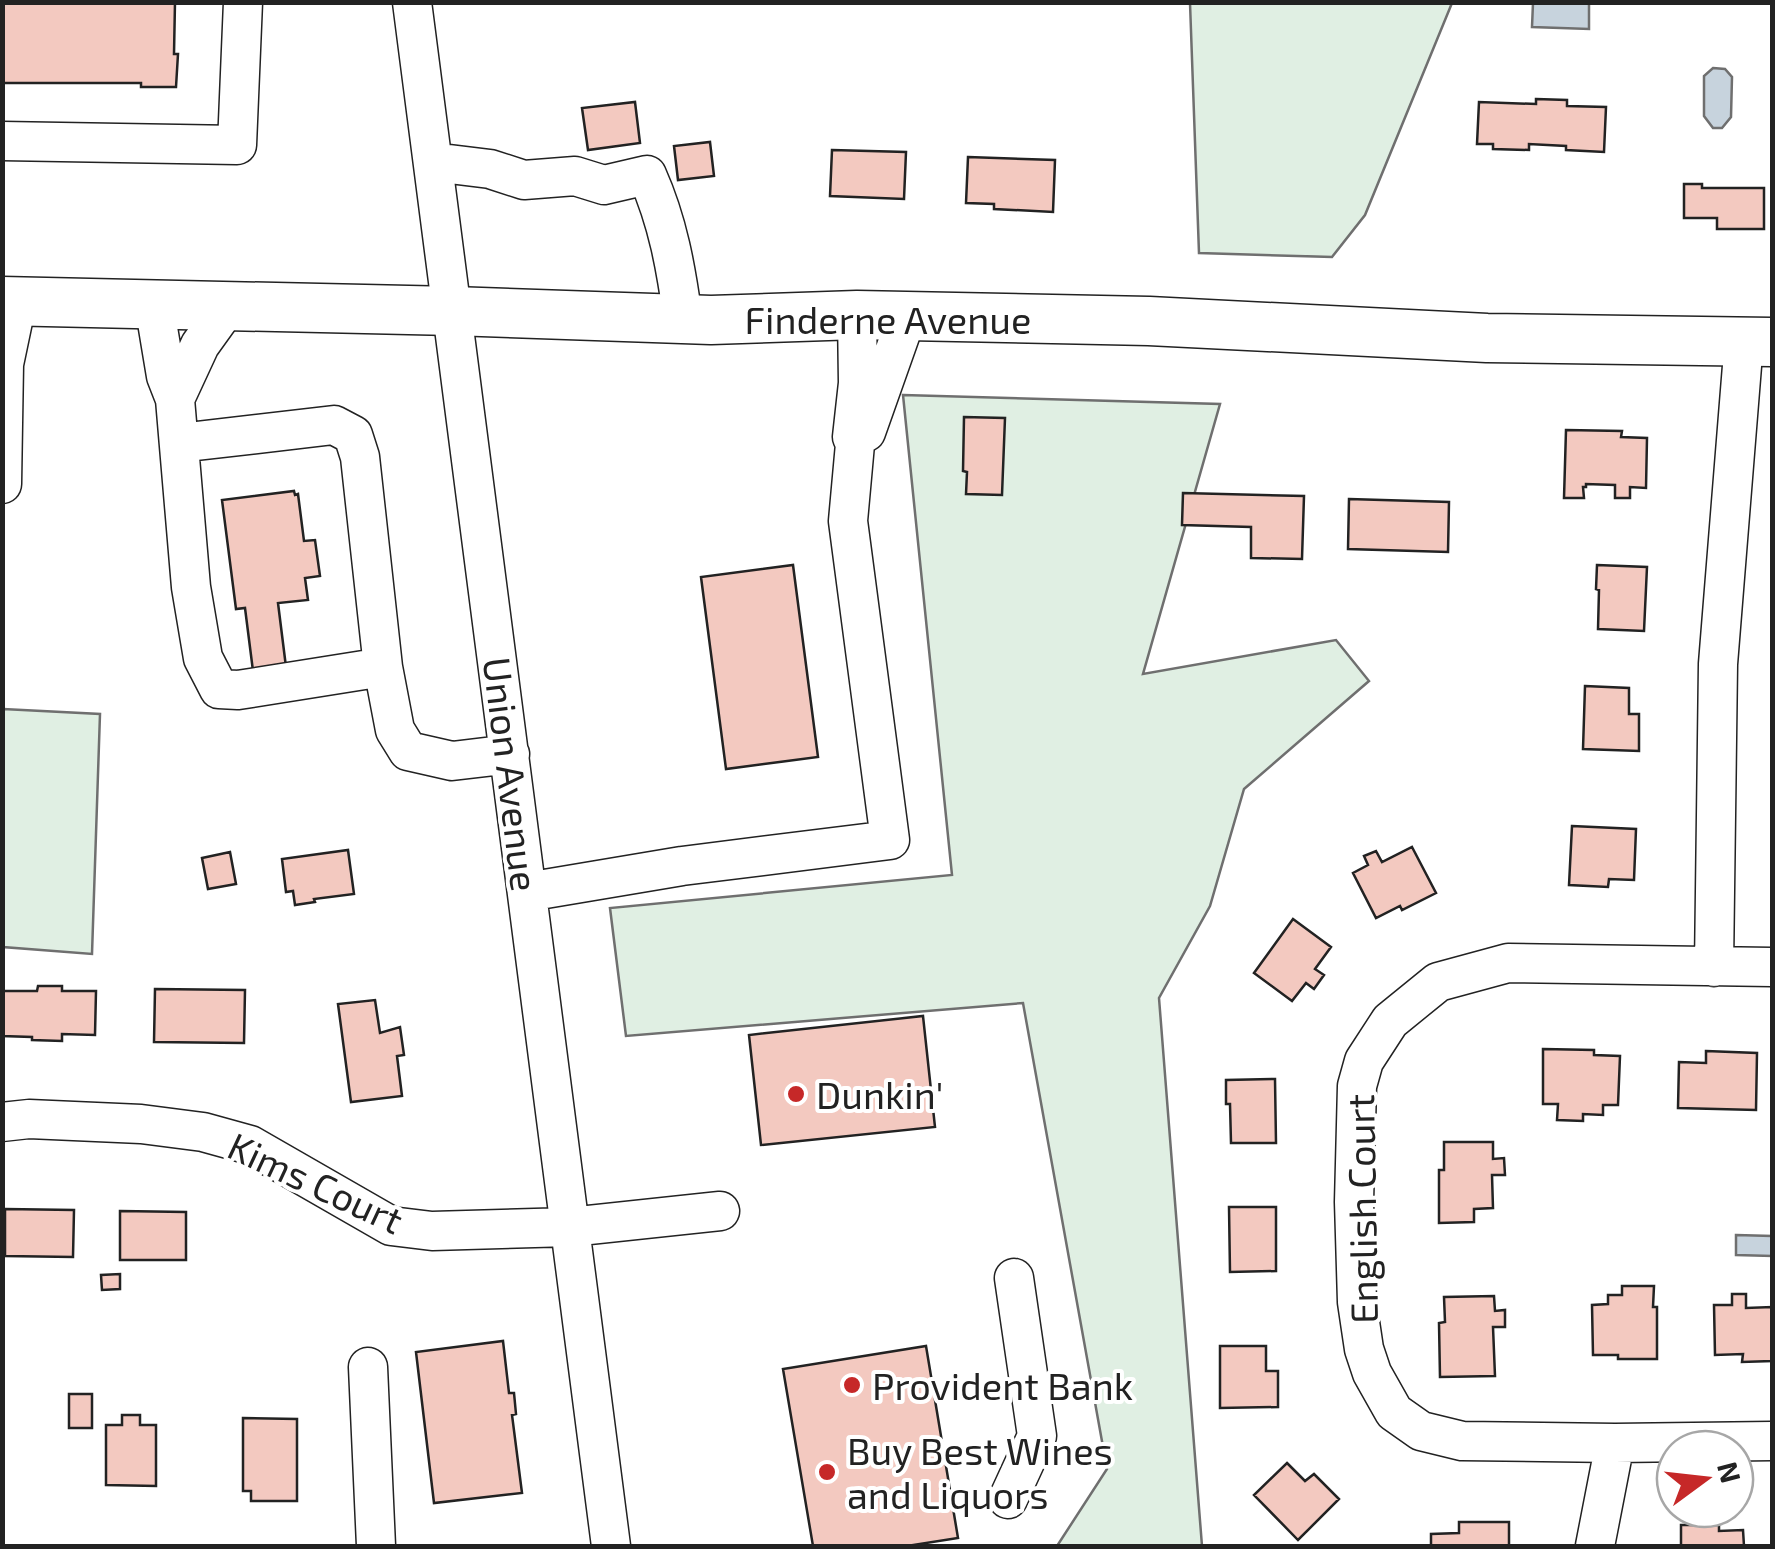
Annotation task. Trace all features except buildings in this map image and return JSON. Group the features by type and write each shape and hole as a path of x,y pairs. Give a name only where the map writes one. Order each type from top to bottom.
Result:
{"main road":[{"name":"Finderne Avenue","path":"10,301 682,319 857,315 1149,321 1487,338 1758,341"}],"street":[{"path":"2,141 237,145 243,2"},
{"name":"Union Avenue","path":"412,2 611,1546"},
{"path":"433,162 490,169 524,180 575,176 604,185 647,175 662,208 676,268 682,319"},
{"path":"2,484 4,364 10,301"},
{"path":"154,304 166,376 175,399 191,587 203,658 219,689 238,690 384,667"},
{"path":"175,399 200,345 228,306"},
{"path":"527,892 682,866 890,840 848,521 858,383 857,315"},
{"path":"855,444 864,440 907,316"},
{"path":"1714,967 1718,664 1758,341"},
{"path":"178,443 334,425 353,435 360,456 394,730 408,752 452,761 510,754"},
{"name":"English Court","path":"1772,968 1508,963 1438,982 1390,1020 1364,1061 1358,1086 1354,1202 1357,1302 1364,1349 1372,1373 1394,1412 1421,1430 1462,1441 1772,1441"},
{"name":"Kims Court","path":"2,1122 29,1119 141,1124 204,1132 250,1145 391,1226 432,1230 570,1227 720,1211"},
{"path":"1008,1499 1037,1436 1014,1278"},
{"path":"368,1367 376,1546"},
{"path":"1595,1546 1615,1443"}],"green space":[{"path":"1190,3 1452,3 1365,215 1332,257 1199,253"},
{"path":"903,395 1220,404 1143,674 1336,640 1369,681 1244,789 1210,906 1159,998 1202,1546 1057,1546 1107,1469 1023,1003 626,1036 610,908 952,875"},
{"path":"3,709 100,714 92,954 3,947"}],"shaded area":[{"path":"1533,3 1589,3 1589,29 1532,27"},
{"path":"1713,68 1725,69 1732,77 1731,117 1722,128 1713,128 1704,116 1704,76"},
{"path":"1736,1235 1772,1236 1772,1256 1736,1255"}],"place":[{"name":"Dunkin'","path":"796,1094"},
{"name":"Provident Bank","path":"852,1385"},
{"name":"Buy Best Wines and Liquors","path":"827,1472"}]}
